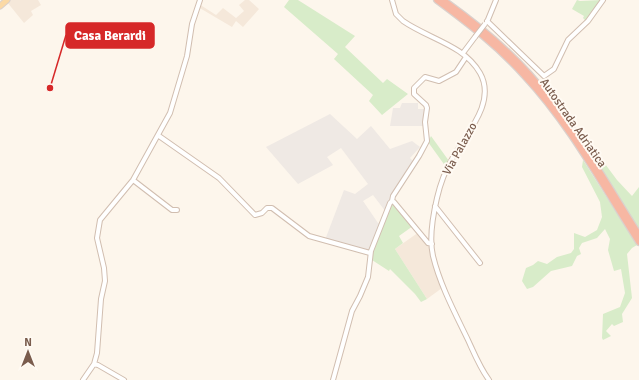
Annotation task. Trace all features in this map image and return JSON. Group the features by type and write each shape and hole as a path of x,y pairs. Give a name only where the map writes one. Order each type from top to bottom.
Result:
{"highway":[{"name":"Autostrada Adriatica","path":"437,0 493,44 537,90 573,139 639,242"},
{"name":"Autostrada Adriatica","path":"443,0 496,42 540,88 573,132 639,234"}],"main road":[{"path":"0,6 7,0"}],"street":[{"path":"83,380 94,364 98,341 101,299 105,273 97,238 100,220 133,180 170,113 187,56 192,24 200,0"},
{"name":"Via Palazzo","path":"392,0 396,14 404,21 464,55 482,78 484,101 476,120 452,159 444,176 435,206 432,244 433,255 450,301 482,369 489,380"},
{"path":"332,380 352,311 368,278 370,253 392,201 392,196 419,156 427,141 425,122 427,108 426,105 414,94 414,88 425,77 440,81 456,72 464,55 486,22 496,0"},
{"path":"486,22 544,76 554,69 568,40 588,21 603,0"},
{"path":"158,136 219,178 255,215 262,213 267,208 272,208 309,236 370,253"},
{"path":"133,180 172,210 177,210"},
{"path":"392,201 428,243 432,244"},
{"path":"435,206 480,263"},
{"path":"94,364 124,380"}],"shaded area":[{"path":"9,0 38,0 41,5 31,11 33,15 24,23 7,2"},
{"path":"245,0 249,0 259,9 243,27 236,21 232,27 198,7 199,4 216,15 223,8 236,18 244,11 239,5"},
{"path":"402,103 418,103 418,109 424,109 423,126 390,126 393,108 400,108"},
{"path":"330,114 357,139 371,126 390,149 412,141 420,147 410,158 414,162 386,212 373,195 363,201 378,223 381,222 369,252 325,240 344,190 355,194 368,184 341,148 327,157 333,165 298,184 266,147"},
{"path":"419,232 430,246 431,254 442,288 427,299 395,249"}],"green space":[{"path":"289,0 298,0 355,36 345,47 383,83 387,79 408,94 382,115 369,101 373,95 334,59 338,54 284,7"},
{"path":"577,0 602,0 586,21 583,18 584,16 572,9"},
{"path":"431,136 449,161 446,167 428,142"},
{"path":"591,145 617,180 632,196 639,187 639,229 587,147"},
{"path":"583,160 637,245 627,254 632,298 622,314 623,322 614,326 612,324 606,331 611,336 603,340 603,314 620,307 625,293 621,269 614,271 608,250 610,239 605,229 597,238 582,243 579,248 581,254 577,256 572,266 551,271 533,287 527,289 522,281 526,268 538,261 547,264 557,257 571,253 574,249 574,233 585,237 597,230 602,217 600,202 582,167"},
{"path":"393,202 413,226 399,236 403,243 395,249 427,299 421,302 390,269 389,271 372,260 372,252 391,203"}],"place":[{"name":"Casa Berardi","path":"50,88"}]}
